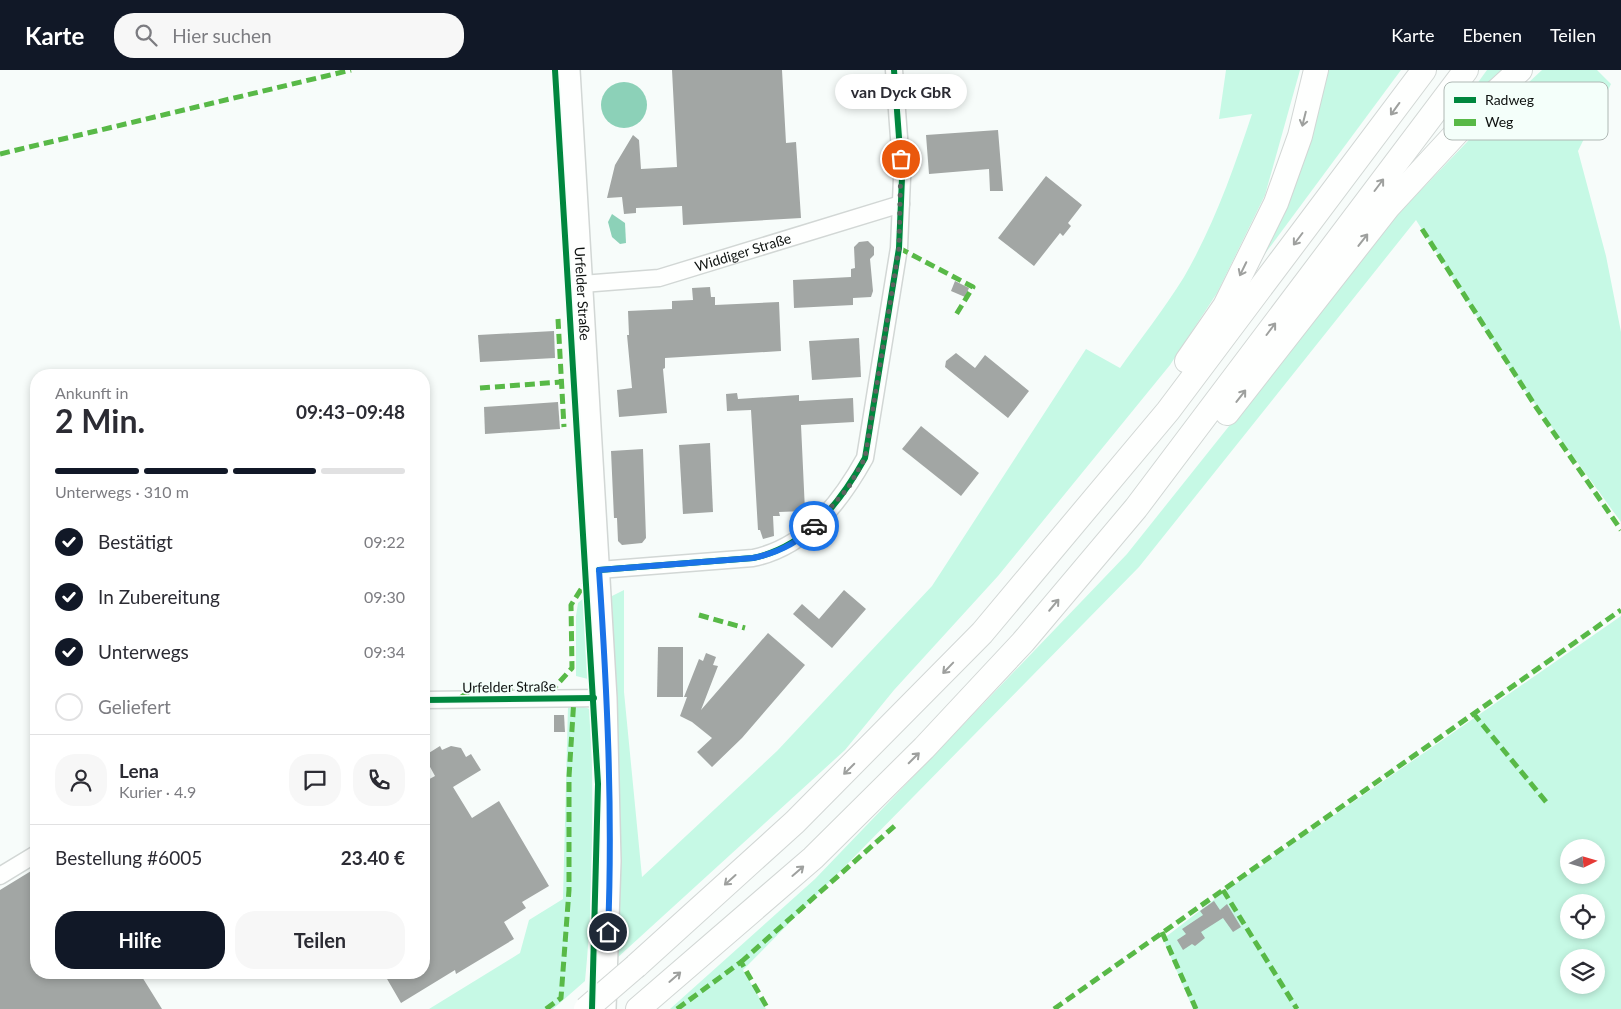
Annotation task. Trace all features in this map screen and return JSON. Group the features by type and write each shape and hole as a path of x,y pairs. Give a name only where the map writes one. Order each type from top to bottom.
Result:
{"highway":[{"path":"982,633 1004,589 1170,385 1225,306 1276,203 1300,136 1316,70"},
{"path":"586,1009 795,822 982,633 1168,411 1424,70"},
{"path":"1457,82 1466,70"},
{"path":"1507,82 1520,70"},
{"path":"638,1009 813,858 924,748 1023,642 1136,508 1444,99"},
{"path":"1136,508 1190,456 1238,400 1388,207 1450,140"}],"main road":[{"name":"Urfelder Straße","path":"569,70 606,698 610,861 605,1009"}],"street":[{"path":"599,570 753,558 773,554 804,537 848,488 865,458 875,409 899,248 901,159 894,70"},
{"name":"Widdiger Straße","path":"582,284 659,278 901,204"},
{"name":"Urfelder Straße","path":"430,700 606,698"},
{"path":"0,876 30,858"}],"shaded area":[{"path":"1226,70 1300,70 1265,195 1217,293 1170,365 998,576 894,690 845,750 617,958 612,596 624,590 624,692 642,877 777,751 932,586 1086,349 1120,368 1153,323 1184,277 1205,238 1230,177 1252,114 1219,119"},
{"path":"1321,70 1401,70 1244,282"},
{"path":"1487,70 1504,70 1493,82 1478,82"},
{"path":"1542,70 1597,70 1611,84 1608,90 1608,82 1529,82"},
{"path":"620,82 628,82 637,86 643,92 647,105 643,118 637,124 628,128 620,128 611,124 605,118 601,109 601,101 605,92 611,86"},
{"path":"1444,129 1444,135 1427,153"},
{"path":"1469,140 1583,140 1578,151 1606,256 1621,332 1621,522 1513,374 1416,220 1139,567 743,970 766,1009 670,1009 815,879 1127,554 1399,213"},
{"path":"612,214 625,223 626,243 620,244 612,237 608,222"},
{"path":"585,597 588,679 576,676 576,616 578,603"},
{"path":"1621,616 1621,1009 1193,1009 1163,939 1228,889"},
{"path":"577,705 590,709 591,717 591,882 585,981 553,1009 429,1009 520,953 529,920 563,899 568,706"}],"building":[{"path":"672,70 782,70 786,143 796,142 801,218 683,225 682,206 636,208 636,213 624,214 622,197 607,198 615,165 633,135 639,140 641,169 677,167"},
{"path":"998,130 1003,191 990,191 989,169 929,174 926,135"},
{"path":"1046,176 1082,205 1068,223 1071,226 1063,236 1060,233 1034,266 998,238"},
{"path":"868,241 874,247 874,255 870,259 873,291 871,297 853,298 853,305 794,308 793,280 851,277 851,269 855,268 854,247 859,242"},
{"path":"955,281 969,288 965,297 951,291"},
{"path":"710,287 711,297 715,297 715,305 779,302 781,351 665,358 665,368 663,369 667,413 619,417 617,390 632,388 627,335 629,335 628,311 672,309 672,301 693,300 692,288"},
{"path":"554,331 555,358 480,362 478,335"},
{"path":"859,338 861,377 812,380 809,341"},
{"path":"956,353 975,368 985,355 1029,391 1008,418 945,367 946,361"},
{"path":"737,393 738,399 799,395 799,401 853,398 854,422 801,425 805,511 779,512 780,516 773,516 774,536 763,539 760,530 758,530 751,410 727,411 726,394"},
{"path":"558,402 560,429 485,434 484,407"},
{"path":"921,426 979,473 961,496 902,449"},
{"path":"710,443 713,512 683,514 679,445"},
{"path":"643,449 646,538 642,543 622,545 618,541 617,518 614,518 611,451"},
{"path":"844,590 866,609 832,648 793,614 802,604 819,619"},
{"path":"768,633 805,665 742,738 712,767 697,752 712,738 692,722 680,716 687,697 684,697 699,659 703,661 706,653 716,657 713,665 718,666 701,710"},
{"path":"658,647 683,647 683,697 657,697"},
{"path":"554,715 564,715 565,732 554,732"},
{"path":"440,746 442,750 451,746 461,748 466,757 471,754 481,770 453,787 472,818 499,801 549,886 522,902 526,908 504,922 514,939 456,974 455,970 401,1003 387,979 430,979 430,779 435,776 430,767 430,752"},
{"path":"30,872 30,979 143,979 162,1009 0,1009 0,890"},
{"path":"1214,901 1220,910 1227,904 1241,927 1233,932 1223,918 1201,932 1205,938 1195,946 1192,944 1183,950 1177,940 1186,934 1182,929 1203,915 1200,911"}],"marked path":[{"path":"0,154 351,70"},
{"path":"1422,229 1536,407 1621,530"},
{"path":"899,248 973,287 954,318"},
{"path":"558,319 564,427"},
{"path":"480,388 561,382"},
{"path":"460,698 471,690 555,687 572,668 571,605 585,583"},
{"path":"1054,1009 1621,610"},
{"path":"699,615 745,628"},
{"path":"546,1009 561,998 569,890 569,777 574,698"},
{"path":"1473,713 1547,803"},
{"path":"741,962 898,823"},
{"path":"1223,890 1297,1009"},
{"path":"1162,932 1196,1009"},
{"path":"677,1009 741,962 768,1009"}],"cycle path":[{"path":"555,70 598,784 592,1009"},
{"path":"599,570 753,558 772,552 789,544 819,521 833,507 855,475 865,458 899,248 902,178 894,70"},
{"path":"430,700 594,698"}],"way so far":[{"path":"814,526 848,488 865,458 875,409 899,248 901,159"}],"place":[{"name":"van Dyck GbR","path":"901,159"}],"route":[{"path":"608,932 610,861 606,698 599,570 753,558 773,554 804,537 814,526"}]}
